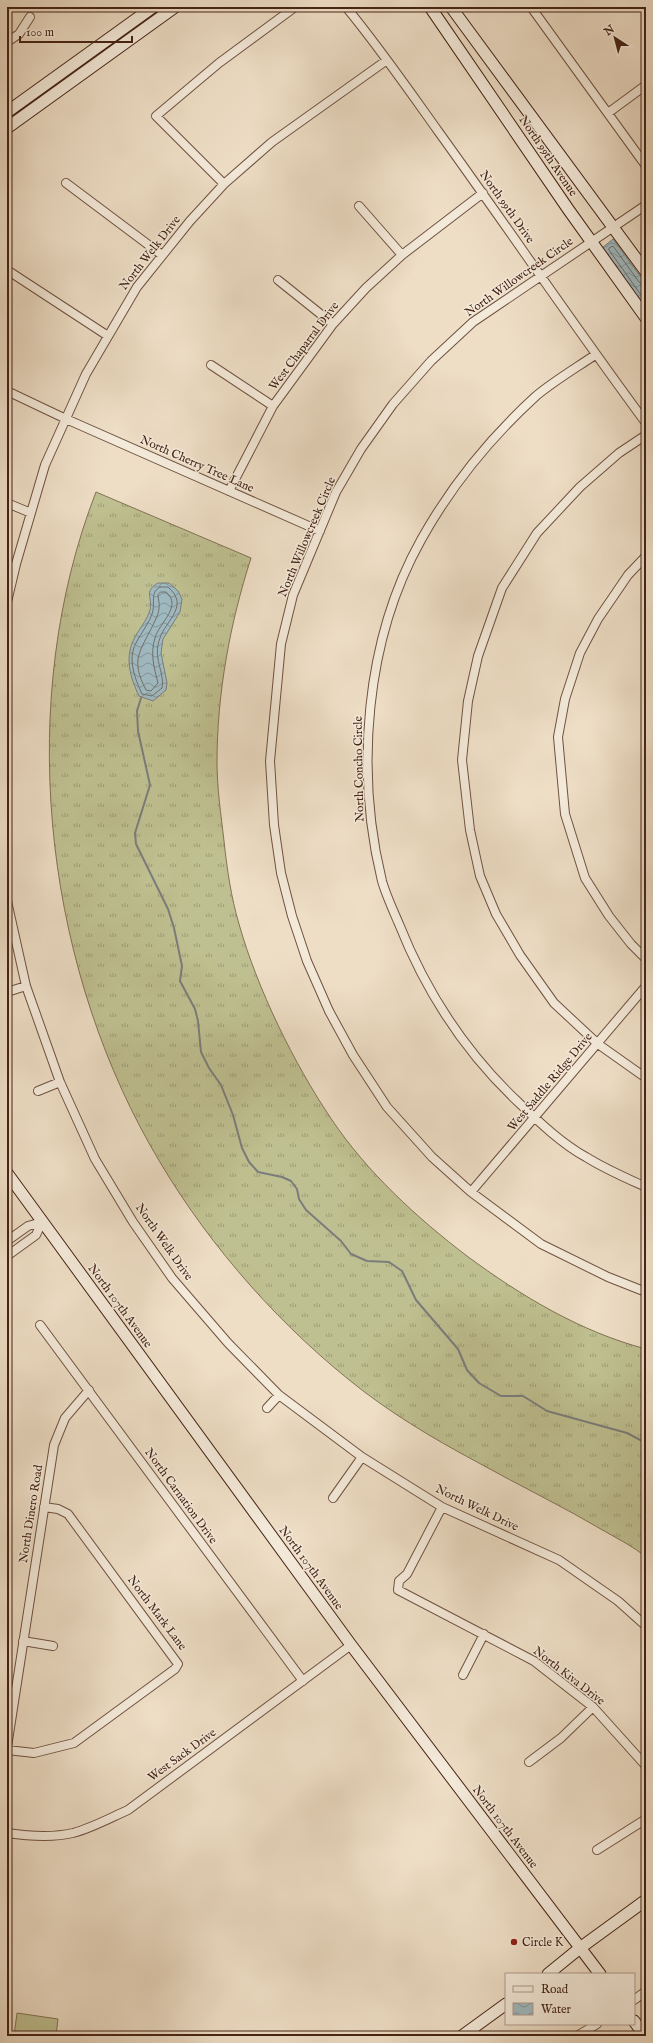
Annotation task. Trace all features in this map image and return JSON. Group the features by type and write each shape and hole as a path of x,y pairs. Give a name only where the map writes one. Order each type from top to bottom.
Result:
{"main road":[{"path":"7,112 153,7"},
{"path":"7,128 150,24 176,7"},
{"name":"North 99th Avenue","path":"430,7 591,242 646,318"},
{"name":"North 99th Avenue","path":"451,7 646,272"},
{"path":"143,14 150,24"},
{"name":"North 107th Avenue","path":"7,1173 351,1645 599,1973"},
{"path":"549,1973 580,1948 646,1900"},
{"path":"462,2036 505,2005"},
{"path":"635,2022 645,2036"}],"street":[{"path":"224,184 156,116 214,67 295,7"},
{"name":"North 99th Drive","path":"346,7 387,60 483,193 595,354 646,424"},
{"path":"531,7 646,166"},
{"path":"7,42 19,34 30,18"},
{"name":"North Welk Drive","path":"7,602 45,465 86,374 136,287 224,184 272,142 387,60"},
{"path":"608,113 646,85"},
{"path":"66,183 162,255"},
{"name":"West Chaparral Drive","path":"229,491 273,406 333,324 366,288 402,254 483,193"},
{"name":"North Willowcreek Circle","path":"646,205 614,228 540,275 473,322 431,361 393,404 358,455 336,492 293,595 281,644 270,761 274,824 281,873 292,916 307,961 329,1011 353,1055 387,1107 432,1157 471,1192 541,1244 608,1277 646,1292"},
{"path":"359,206 402,254"},
{"path":"7,270 108,336"},
{"path":"278,280 333,324"},
{"name":"North Concho Circle","path":"595,354 538,395 490,441 450,492 420,542 399,588 379,650 369,711 368,772 372,830 383,883 423,980 447,1020 504,1089 535,1118 584,1157 646,1187"},
{"path":"211,366 273,406"},
{"name":"North Cherry Tree Lane","path":"7,391 66,420 320,531"},
{"path":"646,435 619,454 580,487 537,533 502,588 478,656 468,701 462,760 471,838 480,876 496,914 520,955 554,1003 598,1044 646,1078"},
{"path":"7,503 31,513"},
{"path":"646,556 628,575 598,619 580,653 566,699 558,737 565,814 585,878 609,916 631,944 646,959"},
{"name":"North Welk Drive","path":"7,901 26,986 60,1082 95,1159 133,1222 172,1278 228,1344 279,1395 362,1457 442,1507 559,1560 618,1601 646,1626"},
{"path":"7,992 26,986"},
{"name":"West Saddle Ridge Drive","path":"471,1192 646,986"},
{"path":"38,1091 60,1082"},
{"path":"7,1241 28,1226 42,1222"},
{"path":"7,1256 36,1235 42,1222"},
{"name":"North Carnation Drive","path":"40,1325 303,1681"},
{"name":"North Dinero Road","path":"7,1747 56,1437 65,1418 89,1390"},
{"path":"267,1408 279,1395"},
{"path":"333,1498 362,1457"},
{"name":"North Mark Lane","path":"7,1750 34,1753 74,1743 174,1669 178,1664 68,1514 58,1509 44,1506"},
{"name":"North Kiva Drive","path":"442,1507 407,1574 399,1581 398,1590 534,1661 593,1707 646,1766"},
{"path":"463,1675 484,1634"},
{"path":"23,1641 53,1646"},
{"name":"West Sack Drive","path":"7,1833 29,1836 72,1833 98,1824 128,1810 351,1645"},
{"path":"529,1762 561,1738 593,1707"},
{"path":"596,1850 646,1819"},
{"path":"635,1999 646,1991"},
{"path":"577,2036 594,2025"}],"green space":[{"path":"96,492 251,558 237,608 226,659 219,711 217,762 219,802 226,862 239,924 256,974 278,1025 304,1075 318,1098 332,1120 361,1158 394,1193 430,1226 467,1256 530,1299 575,1323 598,1333 646,1349 646,1557 632,1547 558,1505 427,1434 378,1402 348,1379 291,1328 238,1271 191,1210 150,1145 113,1070 85,991 64,908 52,824 49,739 56,654 71,571"},
{"path":"17,2013 58,2019 56,2036 14,2036"}],"water":[{"path":"613,239 646,284 646,309 602,248"},
{"path":"158,583 169,583 178,591 182,599 180,612 163,639 161,653 167,683 166,690 153,701 139,696 133,682 129,659 135,637 150,610 151,589"}],"waterway":[{"path":"141,698 137,711 138,731 150,785 135,833 136,844 168,909 174,928 182,966 180,981 195,1009 198,1021 201,1052 209,1068 221,1085 233,1115 242,1148 249,1162 258,1172 282,1177 291,1181 297,1189 299,1199 306,1210 341,1241 351,1254 367,1261 389,1262 402,1271 416,1300 458,1349 467,1370 479,1383 501,1396 523,1396 547,1411 627,1433 646,1443"}],"place":[{"name":"Circle K","path":"514,1942"}]}
